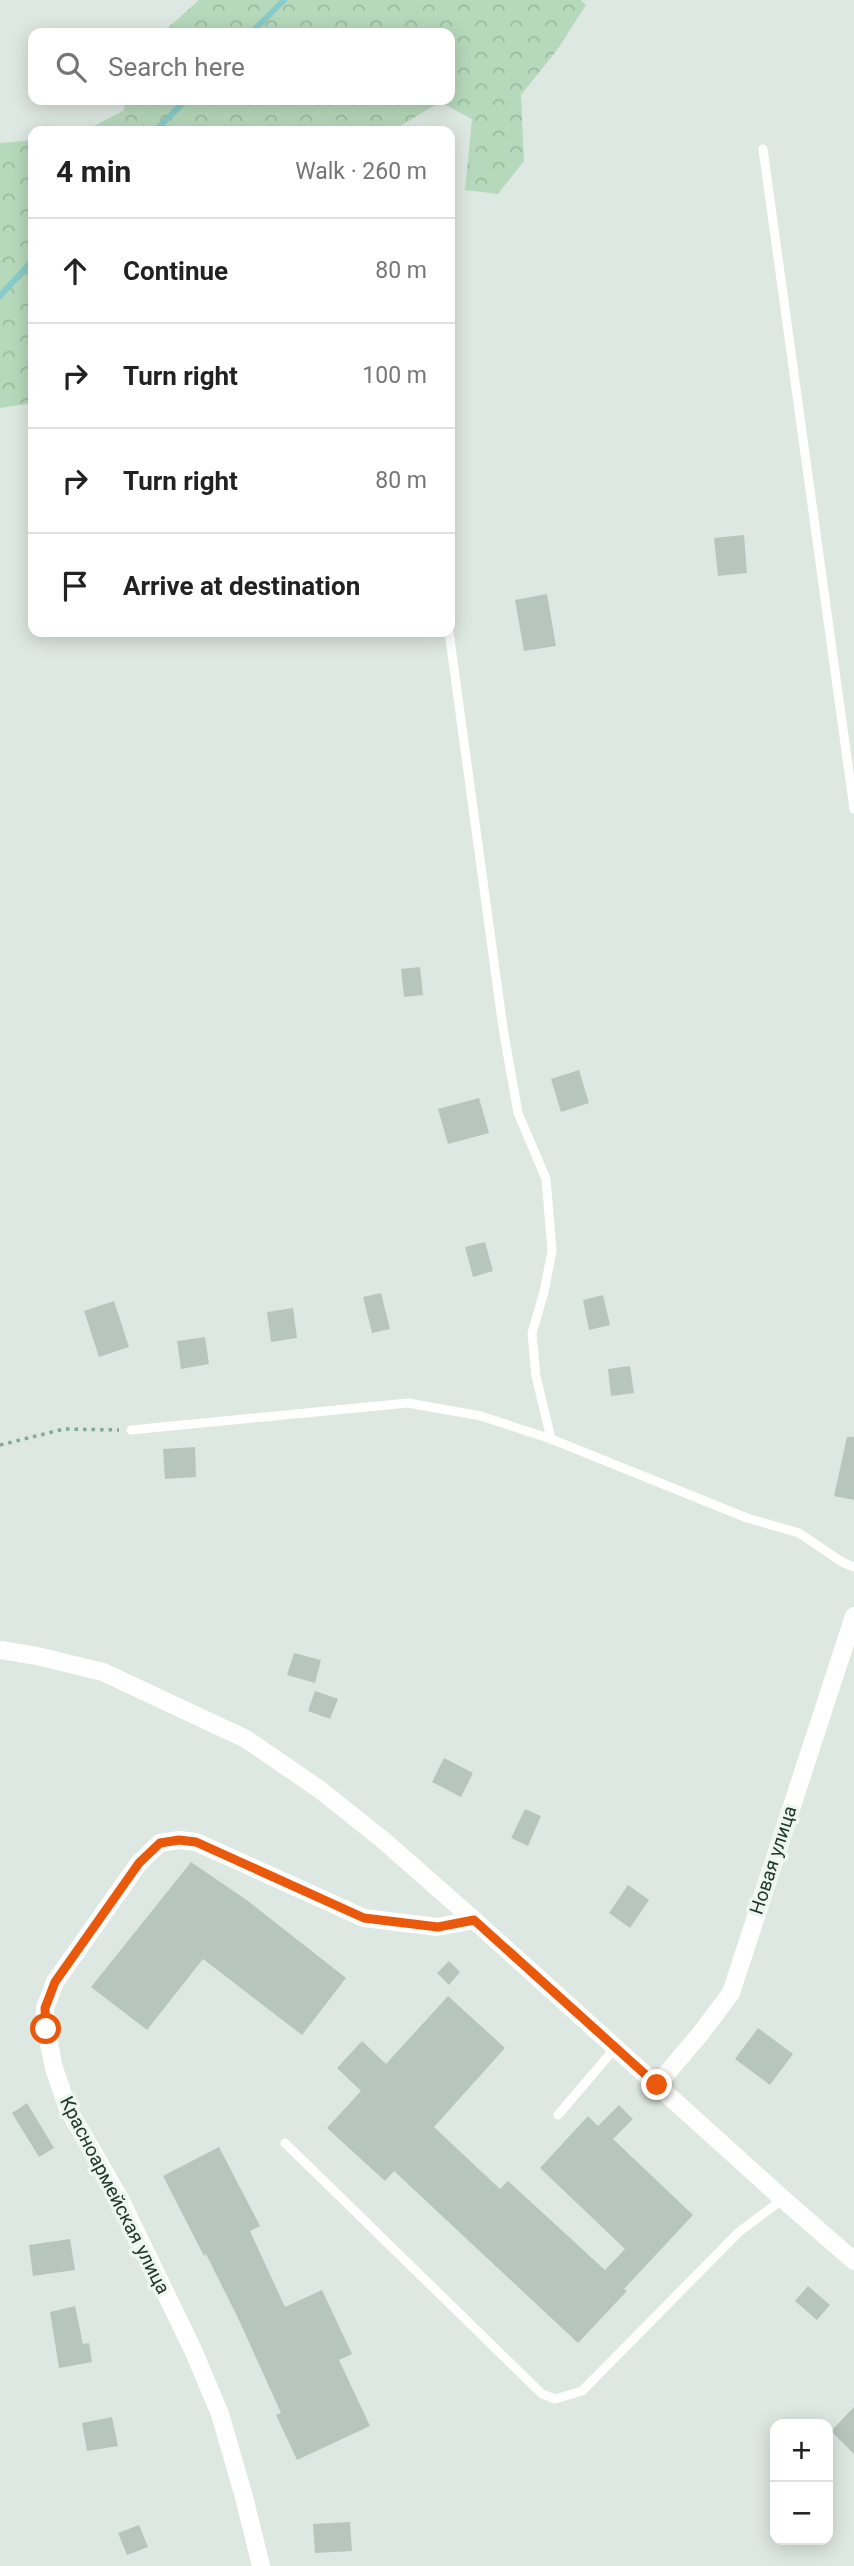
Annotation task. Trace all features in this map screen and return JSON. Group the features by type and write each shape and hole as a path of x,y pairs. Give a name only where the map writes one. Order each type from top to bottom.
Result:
{"street":[{"name":"Новая улица","path":"657,2085 732,1993 854,1616"},
{"path":"0,1650 103,1672 246,1739 319,1788 474,1920 854,2261"},
{"name":"Красноармейская улица","path":"261,2566 220,2414 193,2350 119,2196 68,2109 54,2068 46,2029 45,2008 55,1982 139,1863 160,1843 179,1840 196,1842 364,1918 438,1927 474,1920"}],"lane":[{"path":"763,149 854,809"},
{"path":"450,637 503,1028 518,1113 547,1179 552,1251 532,1333 536,1376 551,1439"},
{"path":"131,1430 408,1403 481,1416 551,1439 747,1518 799,1534 854,1567"},
{"path":"558,2115 615,2047"},
{"path":"285,2143 542,2394 555,2399 582,2391 738,2232 783,2199"}],"path":[{"path":"0,1445 64,1429 131,1430"}],"green space":[{"path":"199,0 581,0 586,5 557,50 521,95 524,161 498,194 465,190 472,119 446,105 455,105 455,28 168,28"},
{"path":"125,105 435,105 400,126 94,126 123,111"},
{"path":"28,140 28,404 0,408 0,143"}],"building":[{"path":"744,535 747,573 718,576 714,538"},
{"path":"547,594 556,646 524,651 515,600"},
{"path":"420,967 423,995 404,997 401,969"},
{"path":"579,1070 589,1103 561,1112 551,1079"},
{"path":"479,1098 489,1133 448,1144 438,1109"},
{"path":"485,1242 493,1271 473,1277 465,1247"},
{"path":"381,1293 390,1329 372,1333 363,1297"},
{"path":"603,1295 610,1325 589,1330 583,1300"},
{"path":"114,1301 129,1347 99,1357 84,1311"},
{"path":"293,1308 297,1338 271,1342 267,1312"},
{"path":"205,1337 209,1364 181,1369 177,1341"},
{"path":"630,1366 634,1393 611,1396 608,1369"},
{"path":"847,1437 854,1437 854,1500 834,1496"},
{"path":"195,1447 196,1477 165,1479 163,1449"},
{"path":"294,1653 321,1660 315,1683 287,1675"},
{"path":"315,1691 338,1699 330,1719 308,1711"},
{"path":"444,1758 473,1773 461,1797 432,1782"},
{"path":"525,1809 541,1816 528,1846 511,1838"},
{"path":"191,1862 248,1901 346,1978 302,2035 203,1959 147,2030 91,1987"},
{"path":"628,1885 649,1900 630,1928 609,1913"},
{"path":"449,1961 460,1972 449,1985 437,1973"},
{"path":"448,1996 505,2048 434,2127 500,2189 508,2181 605,2270 625,2249 540,2168 588,2116 598,2126 619,2105 633,2119 613,2139 693,2215 578,2343 394,2171 385,2181 327,2128 361,2091 337,2068 362,2041 386,2064"},
{"path":"758,2028 793,2054 770,2085 735,2059"},
{"path":"27,2103 54,2148 39,2157 12,2113"},
{"path":"219,2147 260,2226 250,2231 285,2307 322,2290 352,2354 339,2360 370,2426 297,2460 276,2415 281,2413 238,2318 163,2176"},
{"path":"70,2239 75,2270 33,2276 29,2245"},
{"path":"808,2286 830,2305 817,2320 795,2301"},
{"path":"75,2306 83,2344 89,2343 92,2362 59,2368 50,2312"},
{"path":"854,2407 854,2454 833,2433 833,2429"},
{"path":"112,2417 118,2446 87,2451 82,2423"},
{"path":"350,2522 352,2551 315,2553 313,2524"},
{"path":"139,2525 148,2547 127,2555 118,2533"}],"waterway":[{"path":"256,28 284,0"},
{"path":"160,126 181,105"},
{"path":"0,296 28,265"}],"route":[{"path":"46,2029 45,2008 55,1982 139,1863 160,1843 179,1840 196,1842 364,1918 438,1927 474,1920 657,2085"}]}
